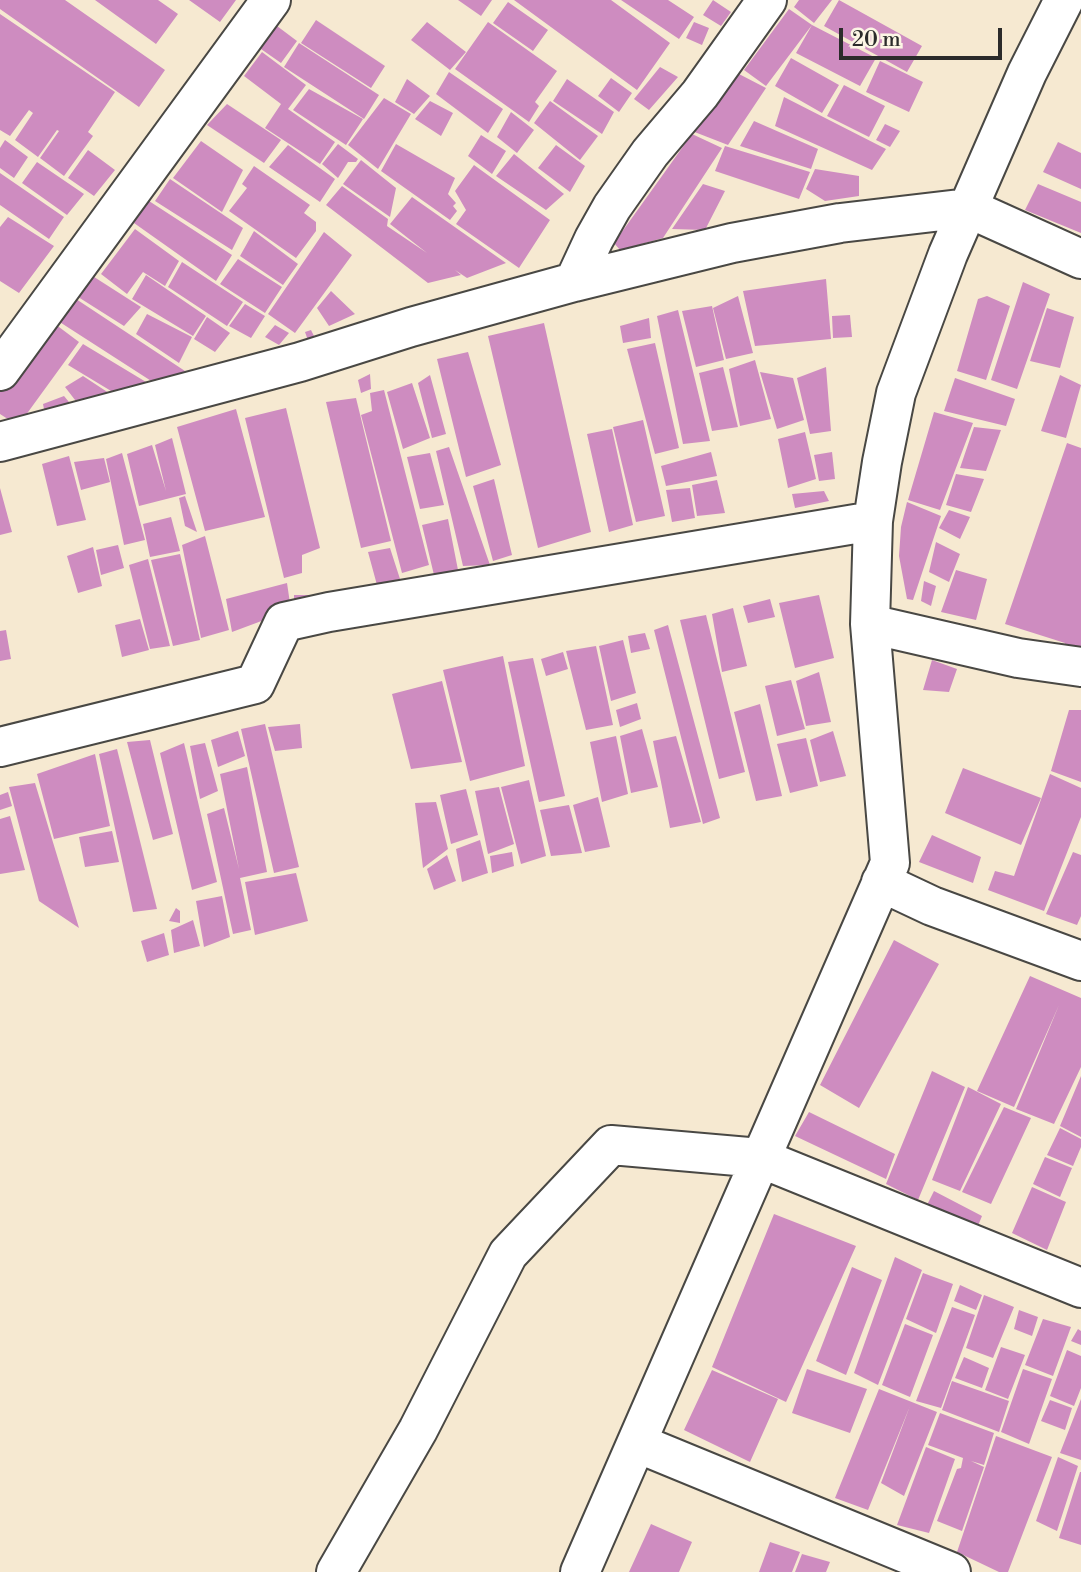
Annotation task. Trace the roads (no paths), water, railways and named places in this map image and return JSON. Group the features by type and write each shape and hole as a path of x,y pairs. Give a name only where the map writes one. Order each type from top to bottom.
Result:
{"street":[{"path":"0,371 271,0"},
{"path":"574,282 612,207 650,153 700,94 767,0"},
{"path":"580,1572 890,863 870,624 873,521 896,393 948,254 1027,73 1063,0"},
{"path":"0,442 300,362 411,327 574,282 732,243 841,223 968,208 1081,259"},
{"path":"0,747 255,684 284,622 329,612 873,521"},
{"path":"870,624 1018,658 1081,667"},
{"path":"881,881 932,906 1081,961"},
{"path":"336,1572 418,1430 508,1254 611,1145 760,1158 1081,1288"},
{"path":"637,1443 951,1572"}]}
